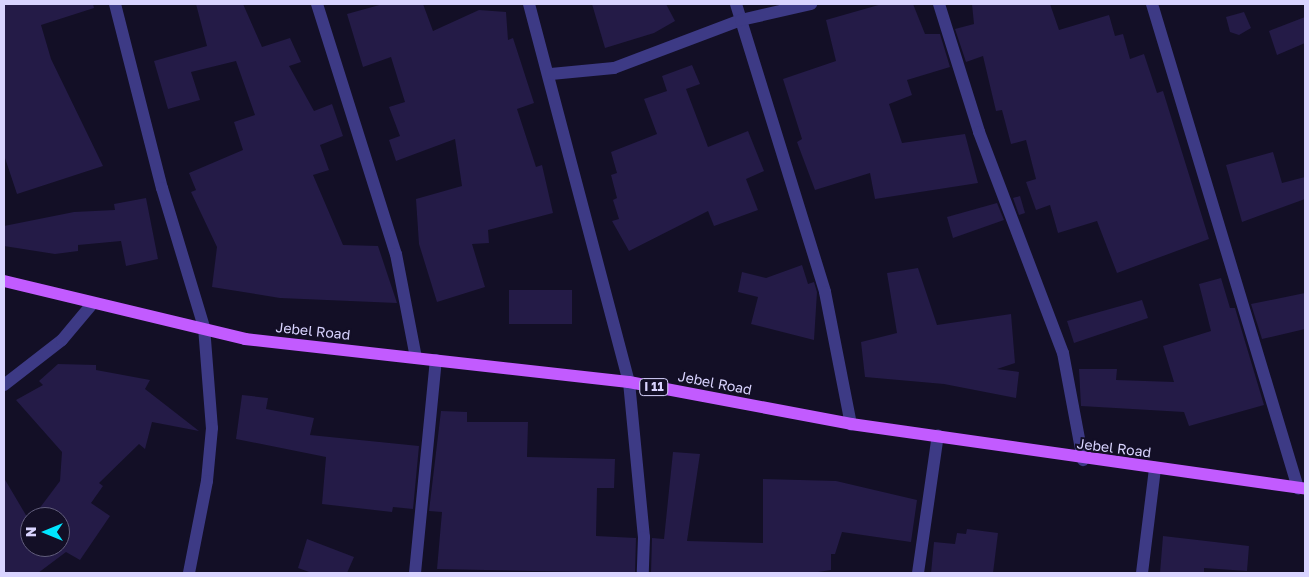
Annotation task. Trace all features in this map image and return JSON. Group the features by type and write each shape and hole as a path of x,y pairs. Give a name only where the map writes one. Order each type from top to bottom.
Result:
{"main road":[{"name":"Jebel Road","path":"4,281 204,327 245,339 629,382 852,424 938,435 1082,460 1302,488"}],"street":[{"path":"115,4 162,188 204,327 212,428 189,573"},
{"path":"317,4 396,254 416,358"},
{"path":"529,4 551,74 629,382 644,537 643,573"},
{"path":"736,4 825,292 852,424"},
{"path":"551,74 614,68 742,20 811,4"},
{"path":"939,4 979,132 1063,353 1082,460"},
{"path":"1152,4 1302,488"},
{"path":"4,385 62,340 93,303"},
{"path":"415,573 436,360"},
{"path":"918,573 938,435"},
{"path":"1142,573 1155,468"}],"building":[{"path":"4,4 93,4 94,8 41,25 51,59 103,166 17,194 4,155"},
{"path":"196,4 243,4 262,47 290,38 301,62 289,66 314,111 332,104 343,136 320,145 329,170 313,175 343,245 378,246 397,303 280,298 212,287 217,247 191,192 196,190 189,173 243,150 234,122 255,115 236,61 191,72 200,100 168,109 154,61 207,46"},
{"path":"383,4 423,4 433,31 479,10 506,12 508,40 513,38 534,103 517,109 536,167 542,165 553,213 488,230 489,243 472,244 485,287 437,302 419,244 416,199 462,186 455,139 396,161 389,140 400,136 389,107 405,102 391,57 363,67 347,14"},
{"path":"592,4 666,4 675,21 654,33 605,48"},
{"path":"882,4 913,4 925,34 940,34 950,67 907,80 912,95 889,104 902,143 965,134 978,183 875,199 870,173 815,190 797,142 802,139 783,79 836,61 826,20"},
{"path":"972,4 1050,4 1059,30 1109,15 1115,36 1123,34 1130,59 1144,54 1157,93 1163,91 1209,239 1117,273 1097,221 1058,233 1050,205 1036,210 1026,182 1036,179 1026,140 1011,144 1002,110 996,111 983,56 966,62 955,29 974,24"},
{"path":"1244,12 1251,28 1239,35 1230,32 1226,17"},
{"path":"1305,17 1305,43 1277,55 1269,31"},
{"path":"692,65 700,84 686,89 708,147 748,131 764,171 746,179 758,210 714,226 708,211 629,251 612,221 619,219 613,200 617,198 611,175 617,173 611,152 657,134 644,99 667,91 662,76"},
{"path":"1273,152 1282,183 1305,177 1305,199 1242,222 1226,165"},
{"path":"1020,196 1025,213 1019,215 1013,198"},
{"path":"146,198 158,259 126,266 121,241 78,245 78,251 55,254 4,246 4,226 74,212 115,210 114,204"},
{"path":"997,203 1004,220 953,238 947,217"},
{"path":"802,265 808,284 814,282 817,292 814,340 751,324 758,297 738,292 742,272 766,278"},
{"path":"918,268 937,325 1011,314 1015,363 997,369 1019,372 1016,398 944,384 865,377 861,342 897,333 887,273"},
{"path":"1221,278 1230,308 1235,308 1264,405 1189,426 1184,412 1081,406 1079,369 1117,369 1116,380 1174,382 1163,346 1211,331 1199,284"},
{"path":"509,290 572,290 572,324 509,324"},
{"path":"1305,293 1305,329 1262,339 1251,304"},
{"path":"1142,300 1148,318 1074,343 1067,321"},
{"path":"58,364 96,365 96,370 150,380 145,389 199,431 152,422 145,449 139,444 99,483 103,486 91,503 110,516 80,560 70,554 70,507 40,507 60,481 62,452 16,400 43,385 39,381"},
{"path":"242,395 268,398 266,409 314,418 310,435 419,446 413,509 393,507 392,512 322,504 326,457 236,439"},
{"path":"441,411 467,412 467,422 528,422 527,457 615,459 614,488 597,488 596,536 636,538 635,573 437,569 442,512 429,511"},
{"path":"673,452 700,454 687,541 763,543 763,479 836,481 917,500 911,542 842,532 835,554 831,554 831,570 812,573 651,573 652,538 664,539"},
{"path":"4,478 21,507 20,557 59,557 38,573 4,573"},
{"path":"967,529 998,533 993,573 931,573 934,542 955,544 957,533 966,534"},
{"path":"1163,536 1249,546 1247,571 1204,568 1204,573 1160,573"},
{"path":"307,539 354,557 347,573 312,573 298,568"}]}
